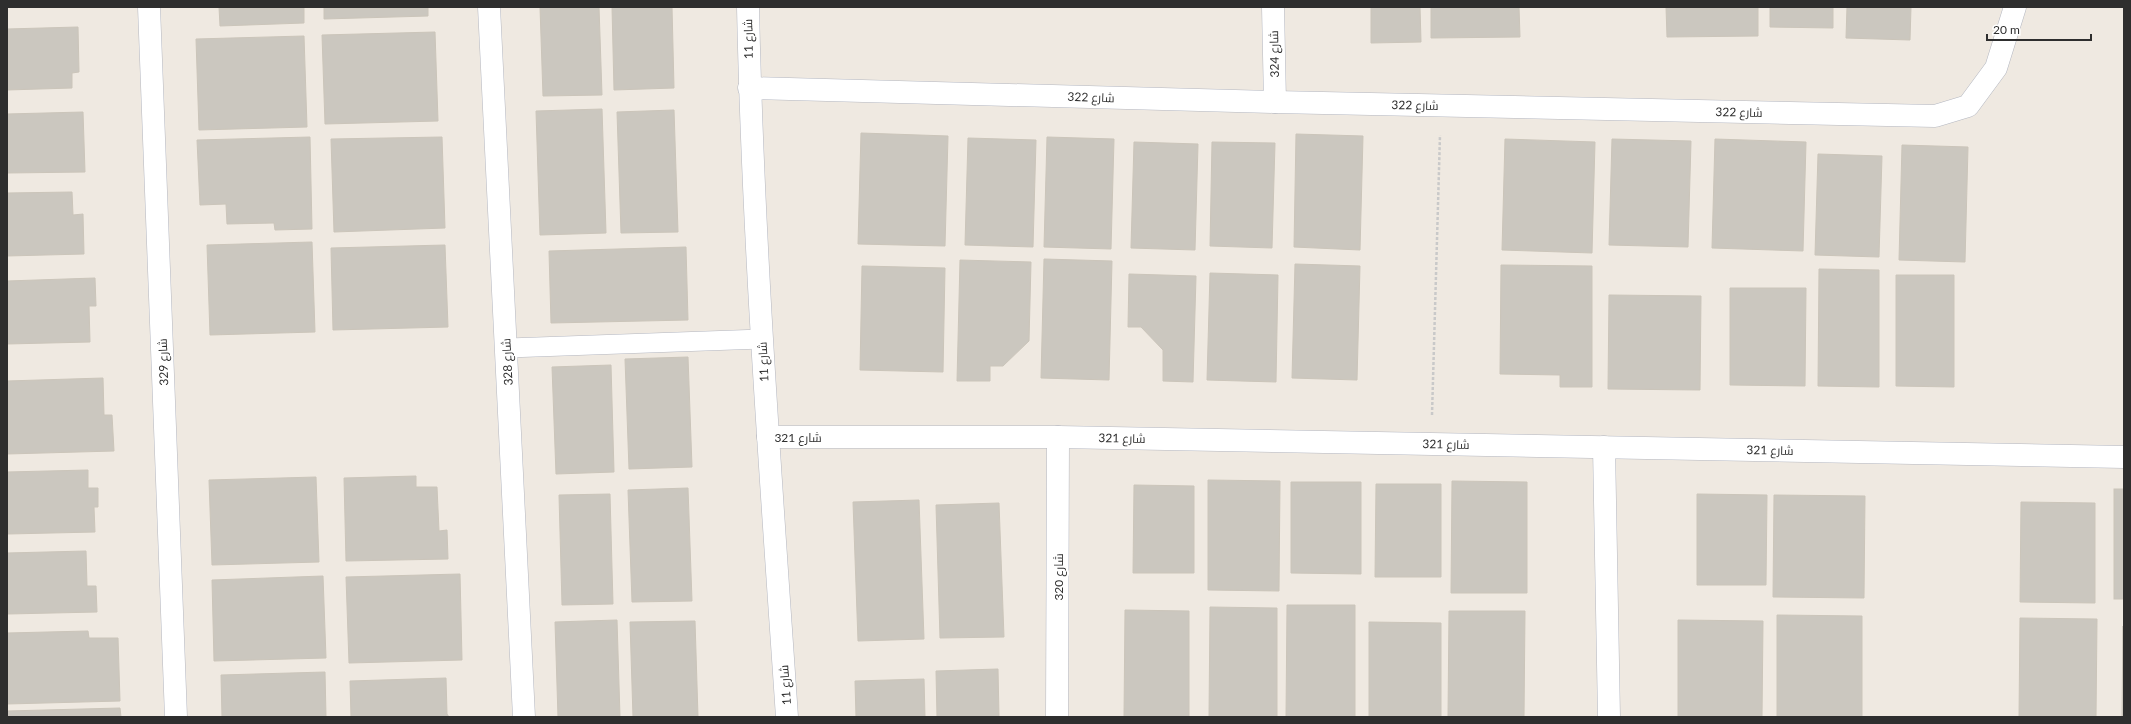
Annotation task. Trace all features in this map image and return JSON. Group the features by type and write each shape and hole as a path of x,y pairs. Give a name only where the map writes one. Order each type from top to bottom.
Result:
{"street":[{"name":"شارع 329","path":"149,7 176,717"},
{"name":"شارع 328","path":"489,7 524,717"},
{"name":"شارع 11","path":"748,7 750,88 762,339 787,717"},
{"name":"شارع 324","path":"1273,7 1275,102"},
{"name":"شارع 322","path":"750,88 1275,102 1935,116 1968,106 1996,68 2015,7"},
{"name":"شارع 321","path":"768,437 1058,437 2124,457"},
{"name":"شارع 320","path":"1057,717 1058,437"},
{"path":"1604,447 1609,717"}],"lane":[{"path":"506,348 762,339"}],"path":[{"path":"1432,444 1441,105"}],"building":[{"path":"219,7 304,7 304,23 220,26"},
{"path":"324,7 428,7 428,16 324,19"},
{"path":"540,7 599,7 602,95 543,96"},
{"path":"612,7 672,7 674,88 614,90"},
{"path":"1371,7 1420,7 1421,42 1371,43"},
{"path":"1431,7 1519,7 1520,37 1431,38"},
{"path":"1666,7 1758,7 1758,36 1667,37"},
{"path":"1770,7 1833,7 1833,28 1770,27"},
{"path":"1847,7 1911,7 1910,40 1846,38"},
{"path":"78,27 79,72 72,73 72,88 7,90 7,29"},
{"path":"435,32 438,121 325,124 322,35"},
{"path":"304,36 307,127 199,130 196,39"},
{"path":"602,109 606,233 540,235 536,111"},
{"path":"674,110 678,232 621,233 617,112"},
{"path":"83,112 85,172 7,173 7,114"},
{"path":"861,133 948,136 945,246 858,244"},
{"path":"1296,134 1363,136 1360,250 1294,247"},
{"path":"310,137 312,229 275,230 274,223 227,224 226,204 200,205 197,140"},
{"path":"442,137 445,228 334,232 331,139"},
{"path":"1047,137 1114,139 1111,249 1044,247"},
{"path":"968,138 1036,140 1033,247 965,245"},
{"path":"1505,139 1595,142 1592,253 1502,250"},
{"path":"1612,139 1691,141 1688,247 1609,245"},
{"path":"1715,139 1806,142 1803,251 1712,248"},
{"path":"1134,142 1198,144 1195,250 1131,248"},
{"path":"1212,142 1275,143 1272,248 1210,246"},
{"path":"1902,145 1968,147 1965,262 1899,260"},
{"path":"1818,154 1882,156 1879,257 1815,255"},
{"path":"72,192 73,215 83,214 84,254 7,256 7,193"},
{"path":"312,242 315,332 210,335 207,245"},
{"path":"445,245 448,327 333,330 331,248"},
{"path":"686,247 688,320 551,323 549,251"},
{"path":"1044,259 1112,261 1109,380 1041,378"},
{"path":"960,260 1031,262 1029,341 1003,366 990,366 990,381 957,381"},
{"path":"1295,264 1360,266 1357,380 1292,378"},
{"path":"1501,265 1592,266 1592,387 1560,387 1560,375 1500,374"},
{"path":"862,266 945,268 943,372 860,370"},
{"path":"1819,269 1879,270 1879,387 1818,386"},
{"path":"1210,273 1278,275 1276,382 1207,380"},
{"path":"1129,274 1196,276 1193,382 1163,381 1163,350 1141,327 1128,327"},
{"path":"1896,275 1954,275 1954,387 1896,386"},
{"path":"95,278 96,306 89,306 90,342 7,344 7,281"},
{"path":"1730,288 1806,288 1805,386 1730,385"},
{"path":"1609,295 1701,296 1700,390 1608,389"},
{"path":"688,357 692,467 629,469 625,359"},
{"path":"611,365 614,472 556,474 552,367"},
{"path":"103,378 104,415 112,415 114,451 7,454 7,381"},
{"path":"88,470 88,488 98,488 98,507 94,507 95,532 8,534 7,472"},
{"path":"416,476 416,487 437,487 439,531 447,530 448,559 346,561 344,478"},
{"path":"316,477 319,562 212,565 209,480"},
{"path":"1208,480 1280,481 1279,591 1208,590"},
{"path":"1452,481 1527,482 1527,593 1451,593"},
{"path":"1291,482 1361,482 1361,574 1291,573"},
{"path":"1376,484 1441,484 1441,577 1375,577"},
{"path":"1134,485 1194,486 1194,573 1133,573"},
{"path":"688,488 692,601 632,602 628,490"},
{"path":"2114,489 2124,489 2124,599 2114,599"},
{"path":"610,494 613,604 562,605 559,495"},
{"path":"1697,494 1767,495 1766,585 1697,585"},
{"path":"1774,495 1865,496 1864,598 1773,597"},
{"path":"919,500 924,639 858,641 853,502"},
{"path":"2021,502 2095,503 2095,603 2020,602"},
{"path":"999,503 1004,637 940,638 936,505"},
{"path":"86,551 87,586 96,586 97,612 8,614 7,553"},
{"path":"460,574 462,660 349,663 346,577"},
{"path":"323,576 326,658 214,661 212,580"},
{"path":"1287,605 1355,605 1355,717 1286,717"},
{"path":"1210,607 1277,608 1277,717 1209,717"},
{"path":"1125,610 1189,611 1189,717 1124,717"},
{"path":"1449,611 1525,611 1524,717 1448,717"},
{"path":"1777,615 1862,616 1862,717 1777,717"},
{"path":"2020,618 2097,619 2096,717 2019,717"},
{"path":"617,620 620,717 558,717 555,622"},
{"path":"1678,620 1763,621 1762,717 1678,717"},
{"path":"695,621 698,717 633,717 630,622"},
{"path":"1369,622 1441,623 1441,717 1369,717"},
{"path":"2123,626 2124,717 2122,717"},
{"path":"88,631 89,638 118,638 120,701 7,704 7,633"},
{"path":"998,669 999,717 937,717 936,671"},
{"path":"325,672 326,717 222,717 221,675"},
{"path":"446,678 447,714 449,717 351,717 350,681"},
{"path":"924,679 925,717 856,717 855,681"},
{"path":"120,708 121,717 7,717 7,711"}]}
